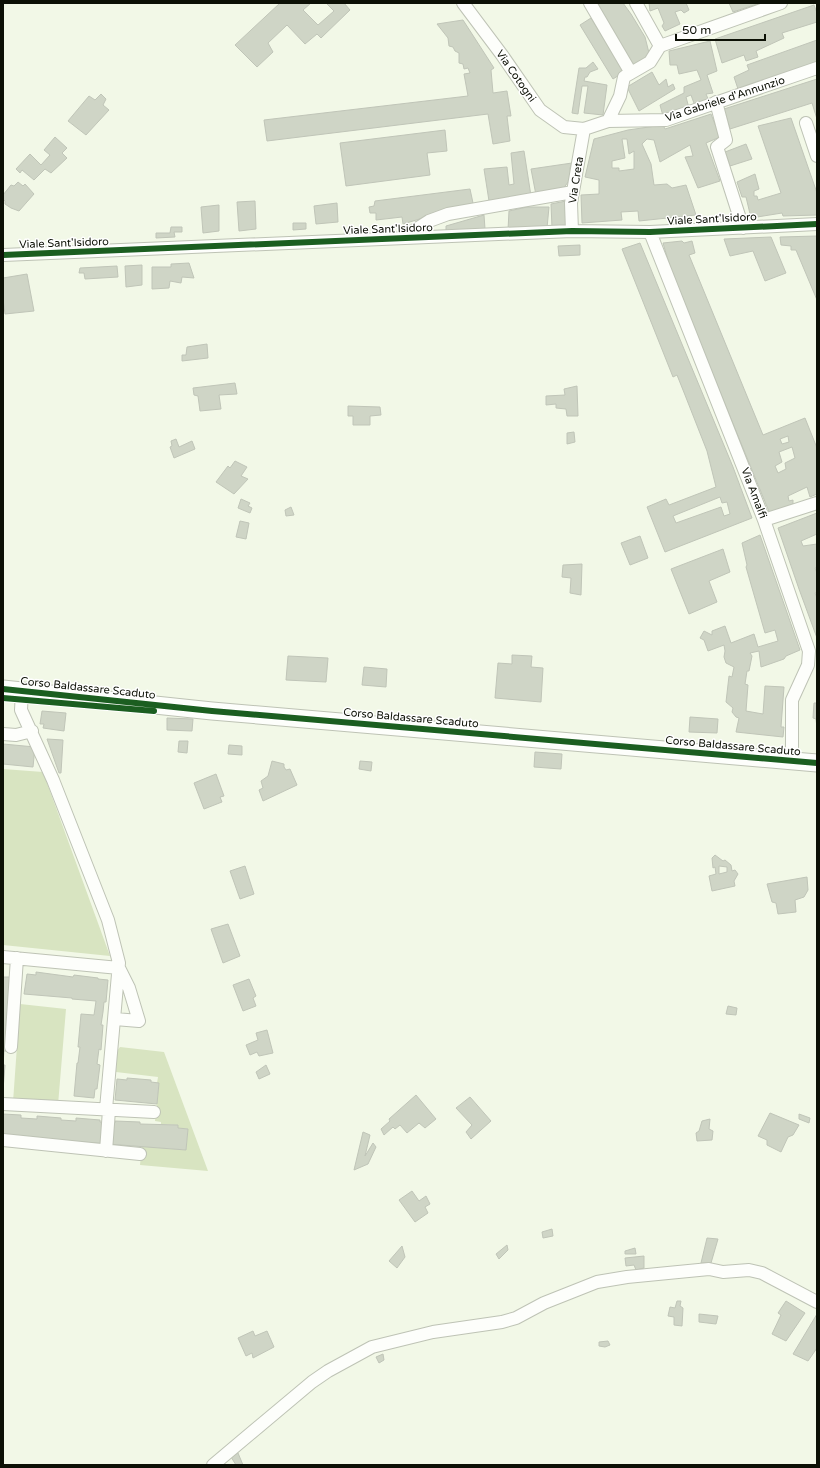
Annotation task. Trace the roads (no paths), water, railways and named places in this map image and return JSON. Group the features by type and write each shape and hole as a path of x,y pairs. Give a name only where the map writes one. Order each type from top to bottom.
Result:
{"street":[{"name":"Via Cotogni","path":"463,3 502,55 540,110 564,127 584,129"},
{"path":"590,3 631,73"},
{"path":"636,3 660,46"},
{"path":"608,121 620,96 624,77 650,62 660,46 782,3"},
{"name":"Via Gabriele d'Annunzio","path":"584,129 608,121 666,120 817,68"},
{"path":"716,102 726,140 717,147 743,228"},
{"path":"806,123 817,156"},
{"name":"Via Creta","path":"572,231 571,203 584,129"},
{"path":"404,238 429,221 448,214 573,192"},
{"name":"Viale Sant'Isidoro","path":"3,255 572,231 650,232 817,224"},
{"name":"Via Amalfi","path":"650,232 764,520 809,651 808,666 792,700 792,761"},
{"path":"764,520 817,503"},
{"name":"Corso Baldassare Scaduto","path":"3,689 212,711 817,763"},
{"path":"22,691 21,710 32,731 53,780 108,920 119,963 106,1151"},
{"path":"3,734 16,735 32,731"},
{"path":"3,957 119,968"},
{"path":"11,1047 18,958"},
{"path":"115,1019 139,1021 129,988 119,968"},
{"path":"3,1104 154,1112"},
{"path":"3,1140 140,1154"},
{"path":"213,1465 312,1382 328,1371 372,1347 433,1332 502,1322 516,1318 544,1303 597,1282 627,1277 708,1269 723,1272 750,1270 762,1273 817,1302"}]}
